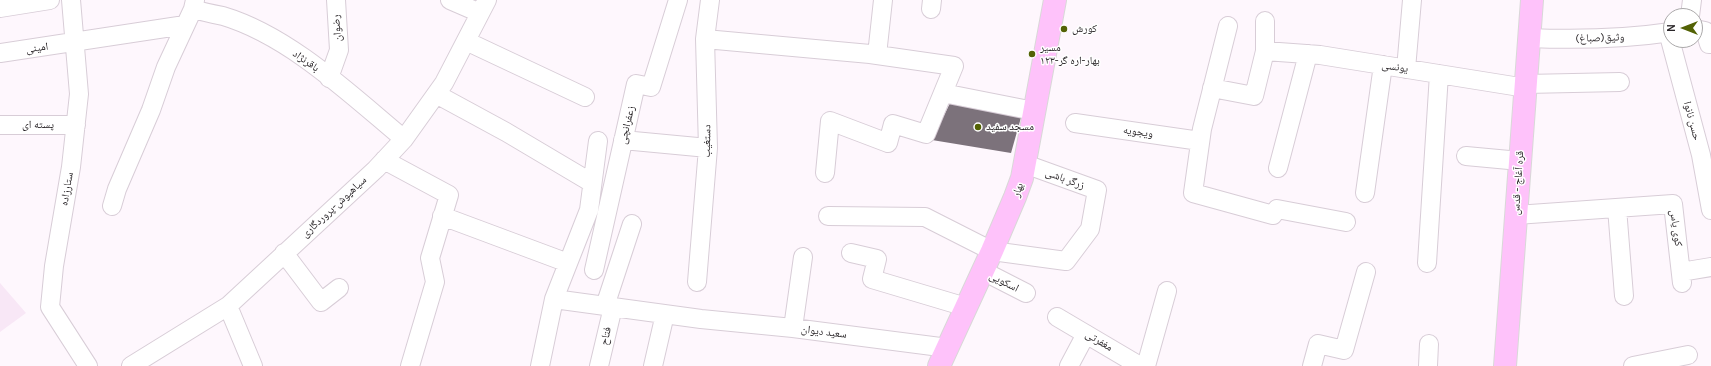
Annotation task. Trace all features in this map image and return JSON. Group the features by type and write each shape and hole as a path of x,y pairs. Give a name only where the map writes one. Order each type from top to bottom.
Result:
{"main road":[{"name":"بهار","path":"943,357 1015,198 1025,164 1055,0"},
{"name":"قره آغاج - قدس","path":"1505,366 1532,0"}],"street":[{"path":"0,8 50,0"},
{"name":"ستارزاده","path":"71,0 79,94 76,125 54,266 50,308 88,366"},
{"name":"رضوان","path":"330,78 339,50 336,0"},
{"path":"450,0 483,7"},
{"name":"زعفرانچی","path":"594,270 636,84 651,87 678,0"},
{"name":"دستغیب","path":"697,282 708,148 705,40 710,0"},
{"path":"877,55 883,0"},
{"path":"1406,69 1412,0"},
{"name":"باقرنژاد","path":"112,206 117,189 151,110 166,66 194,5 261,32 308,60 404,139"},
{"name":"سیاهپوش-پروردگاری","path":"131,366 228,306 376,169 404,139 444,83 483,7"},
{"path":"1212,88 1254,96 1265,51 1265,21"},
{"name":"امینی","path":"0,53 75,43 185,25"},
{"path":"1228,26 1200,141 1193,193 1273,215 1277,209 1346,222"},
{"path":"1703,31 1705,31 1709,44 1711,44"},
{"name":"وثیق(صباغ)","path":"1530,38 1595,39 1663,33"},
{"path":"705,40 877,55 954,66 926,134 893,124 888,143 830,121 825,173"},
{"path":"466,41 585,98"},
{"name":"حسن نانوا","path":"1673,48 1702,155 1711,210"},
{"name":"یونسی","path":"1265,51 1308,54 1526,86 1620,82"},
{"path":"1278,168 1308,54"},
{"path":"1365,193 1383,65"},
{"path":"1427,263 1439,74"},
{"path":"943,93 1034,111"},
{"path":"436,94 506,132 592,183"},
{"name":"ویجویه","path":"1075,123 1200,141"},
{"name":"پسته ای","path":"0,125 76,125"},
{"path":"623,140 708,148"},
{"path":"540,366 554,299 589,210 598,141"},
{"path":"1466,156 1520,161"},
{"path":"384,160 449,195 430,258 435,282 410,366"},
{"name":"زرگر باشی","path":"992,251 1066,261 1090,229 1096,190 1025,164"},
{"name":"کوی یاس","path":"1516,215 1673,204 1682,277 1711,267"},
{"path":"1617,208 1624,296"},
{"path":"442,216 568,263"},
{"path":"828,216 925,217 992,251"},
{"name":"فتاح","path":"599,366 609,306 632,224"},
{"path":"284,253 321,302 339,288"},
{"path":"851,253 877,259 872,279 966,307"},
{"path":"793,328 803,257"},
{"name":"اسکویی","path":"983,271 1026,293"},
{"path":"1312,366 1318,344 1344,350 1366,272"},
{"path":"1146,366 1167,291"},
{"name":"سعید دیوان","path":"554,299 701,319 793,328 943,357"},
{"path":"228,306 253,366"},
{"path":"653,366 665,314"},
{"name":"مغفرتی","path":"1057,317 1140,366"},
{"path":"1069,366 1086,334"},
{"path":"1428,366 1429,344"},
{"path":"1633,366 1688,355"}],"shaded area":[{"path":"0,283 26,313 0,332"}],"building":[{"name":"مسجد سفید","path":"951,101 1022,114 1011,153 932,140"}],"place":[{"name":"کورش","path":"1064,29"},
{"name":"مسیر ۱۲۳-بهار-اره گر","path":"1032,54"},
{"name":"مسجد سفید","path":"978,127"}]}
